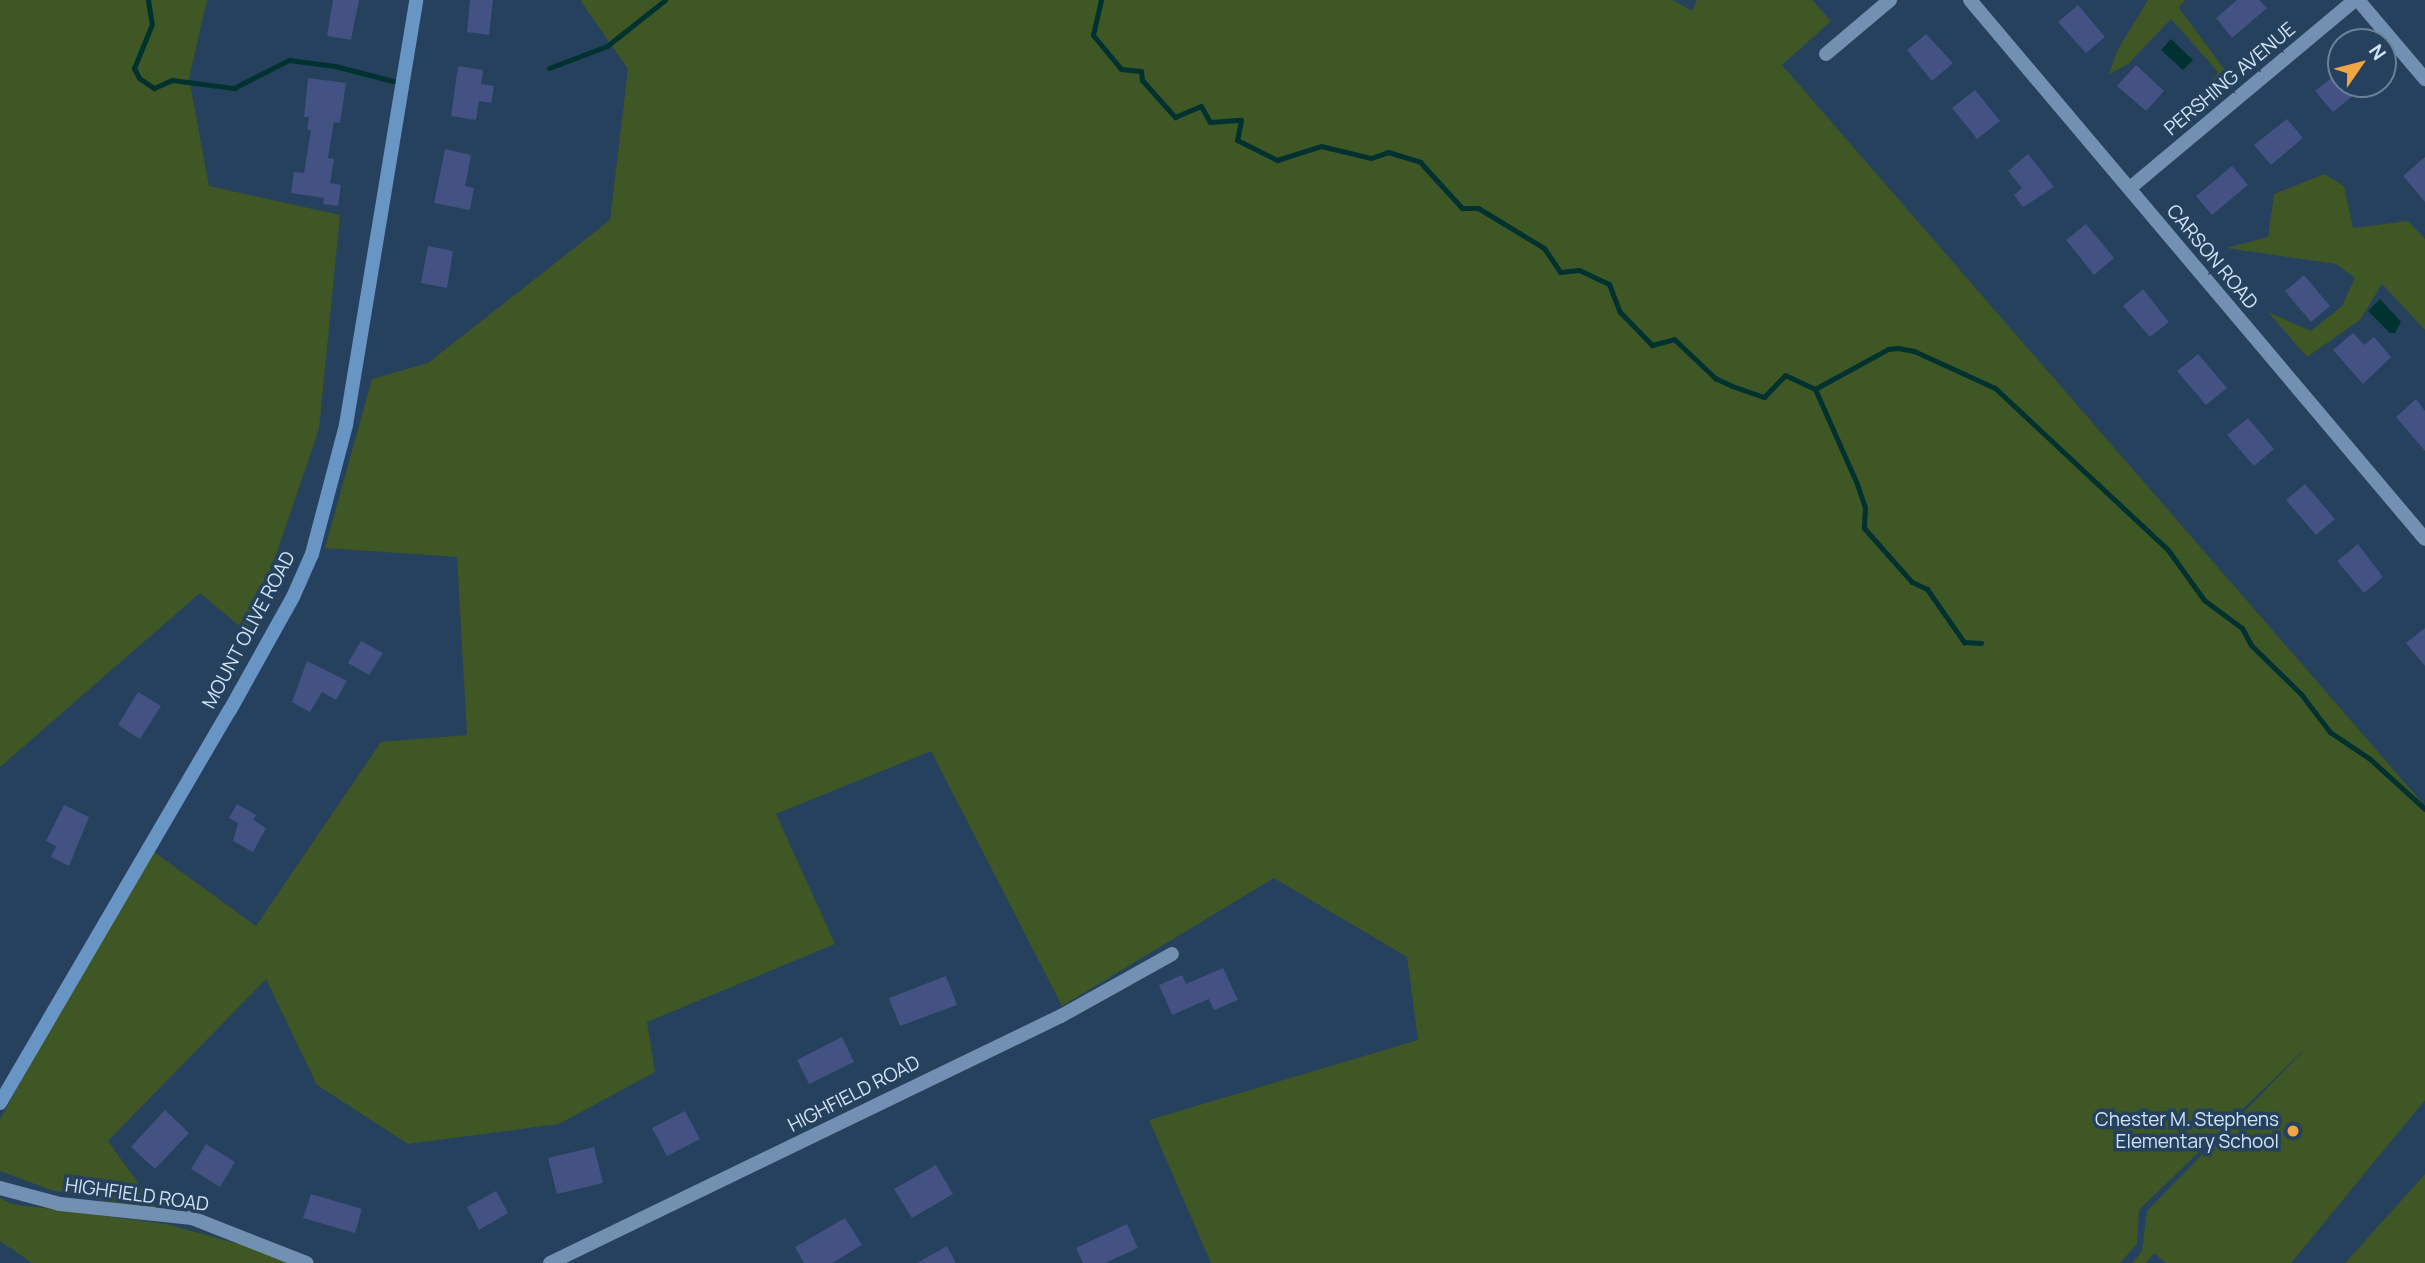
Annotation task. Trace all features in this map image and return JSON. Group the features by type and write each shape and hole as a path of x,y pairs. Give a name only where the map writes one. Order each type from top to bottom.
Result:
{"street":[{"name":"MOUNT OLIVE ROAD","path":"0,1103 230,710 293,597 312,554 346,425 416,0"},
{"path":"1826,54 1890,0"},
{"name":"CARSON ROAD","path":"1970,0 2425,539"},
{"path":"2356,0 2425,79"},
{"name":"PERSHING AVENUE","path":"2130,188 2356,0"},
{"name":"HIGHFIELD ROAD","path":"550,1263 1061,1016 1172,954"},
{"name":"HIGHFIELD ROAD","path":"0,1188 60,1204 192,1218 306,1263"}],"green space":[{"path":"0,0 207,0 189,78 209,186 340,215 319,429 249,634 200,593 0,767"},
{"path":"580,0 1673,0 1692,11 1697,0 1812,0 1831,21 1782,65 2425,806 2425,1100 2291,1263 2166,1263 2154,1253 2146,1263 2132,1263 2142,1251 2147,1211 2316,1038 2139,1210 2137,1244 2120,1263 1211,1263 1149,1120 1418,1040 1407,957 1274,878 1062,1006 931,751 776,814 835,944 647,1022 655,1072 559,1124 408,1144 317,1085 266,979 108,1141 159,1212 51,1190 0,1171 0,1119 150,849 256,926 381,742 467,735 457,557 325,548 372,379 428,363 610,220 628,69"},
{"path":"2148,0 2185,0 2179,8 2230,77 2191,108 2218,72 2171,19 2128,64 2109,74 2118,49"},
{"path":"2324,174 2344,186 2353,228 2408,221 2425,239 2425,330 2382,284 2360,320 2307,357 2268,312 2311,331 2342,306 2355,278 2336,264 2226,248 2268,237 2274,194"},
{"path":"2425,1174 2425,1263 2345,1263"},
{"path":"0,1198 12,1204 167,1224 306,1263 32,1263 0,1241"}],"shaded area":[{"path":"2171,39 2193,60 2183,70 2161,50"},
{"path":"2380,299 2401,322 2395,333 2390,333 2368,311"}],"building":[{"path":"333,0 359,0 351,40 327,36"},
{"path":"470,0 493,0 489,35 467,32"},
{"path":"2237,0 2259,0 2267,8 2232,38 2216,18"},
{"path":"2078,5 2105,37 2086,53 2058,22"},
{"path":"1926,34 1953,63 1932,81 1907,50"},
{"path":"2136,65 2164,91 2146,111 2117,86"},
{"path":"458,66 483,70 481,84 494,86 491,103 479,101 476,120 451,116"},
{"path":"308,78 346,83 340,123 334,122 328,158 334,159 330,183 341,185 338,206 323,204 324,198 291,193 294,172 304,173 311,130 307,129 309,117 304,117"},
{"path":"2327,81 2327,98 2350,98 2333,112 2315,91"},
{"path":"1975,90 2000,121 1977,139 1952,108"},
{"path":"2287,119 2303,138 2271,165 2254,145"},
{"path":"445,149 471,155 465,186 474,188 470,210 434,203"},
{"path":"2028,154 2054,187 2023,207 2014,195 2022,188 2008,171"},
{"path":"2425,157 2425,202 2403,176"},
{"path":"2232,166 2248,185 2212,215 2196,196"},
{"path":"2086,224 2114,258 2094,275 2066,240"},
{"path":"428,246 453,251 447,288 421,283"},
{"path":"2304,275 2330,306 2311,322 2285,291"},
{"path":"2143,289 2169,322 2150,337 2123,306"},
{"path":"2353,333 2364,345 2374,337 2391,357 2363,384 2333,350"},
{"path":"2198,354 2227,388 2206,405 2177,371"},
{"path":"2416,399 2425,411 2425,451 2396,417"},
{"path":"2248,418 2274,449 2254,466 2227,435"},
{"path":"2305,484 2335,519 2316,535 2286,500"},
{"path":"2358,544 2383,577 2364,593 2337,561"},
{"path":"2425,628 2425,666 2406,643"},
{"path":"361,641 383,653 369,675 348,663"},
{"path":"307,661 347,681 336,700 322,692 310,712 292,702"},
{"path":"138,692 161,706 140,739 118,725"},
{"path":"237,804 256,815 253,820 266,828 253,852 233,841 238,823 229,818"},
{"path":"64,805 89,817 69,866 51,857 56,846 46,841"},
{"path":"1223,968 1238,1000 1214,1010 1209,999 1172,1015 1159,985 1182,975 1186,984"},
{"path":"946,976 957,1005 900,1026 889,998"},
{"path":"842,1037 854,1062 809,1084 797,1060"},
{"path":"165,1110 189,1133 155,1169 131,1147"},
{"path":"685,1111 700,1139 667,1156 652,1128"},
{"path":"206,1144 235,1162 220,1187 191,1169"},
{"path":"594,1147 603,1183 557,1194 548,1158"},
{"path":"936,1165 953,1194 912,1218 894,1189"},
{"path":"496,1191 508,1213 479,1230 467,1207"},
{"path":"311,1194 362,1209 355,1233 303,1218"},
{"path":"845,1218 862,1245 832,1263 804,1263 795,1247"},
{"path":"1127,1224 1138,1248 1105,1263 1083,1263 1076,1248"},
{"path":"947,1246 956,1263 917,1263"}],"waterway":[{"path":"148,0 152,24 134,68 139,78 154,88 172,80 234,88 289,60 335,66 393,81"},
{"path":"549,68 607,46 665,0"},
{"path":"1101,0 1093,35 1121,69 1141,71 1142,80 1175,117 1201,106 1210,122 1241,120 1237,140 1277,160 1321,146 1371,158 1388,152 1420,162 1462,208 1478,208 1544,248 1560,272 1579,270 1609,284 1620,312 1652,345 1674,339 1715,378 1732,386 1764,397 1785,375 1815,389 1888,349 1898,348 1914,351 1995,388 2168,550 2204,600 2242,628 2251,645 2301,694 2330,732 2370,759 2425,809"},
{"path":"1815,389 1857,484 1865,507 1864,528 1912,582 1927,589 1964,642 1981,643"}],"place":[{"name":"Chester M. Stephens Elementary School","path":"2293,1131"}]}
